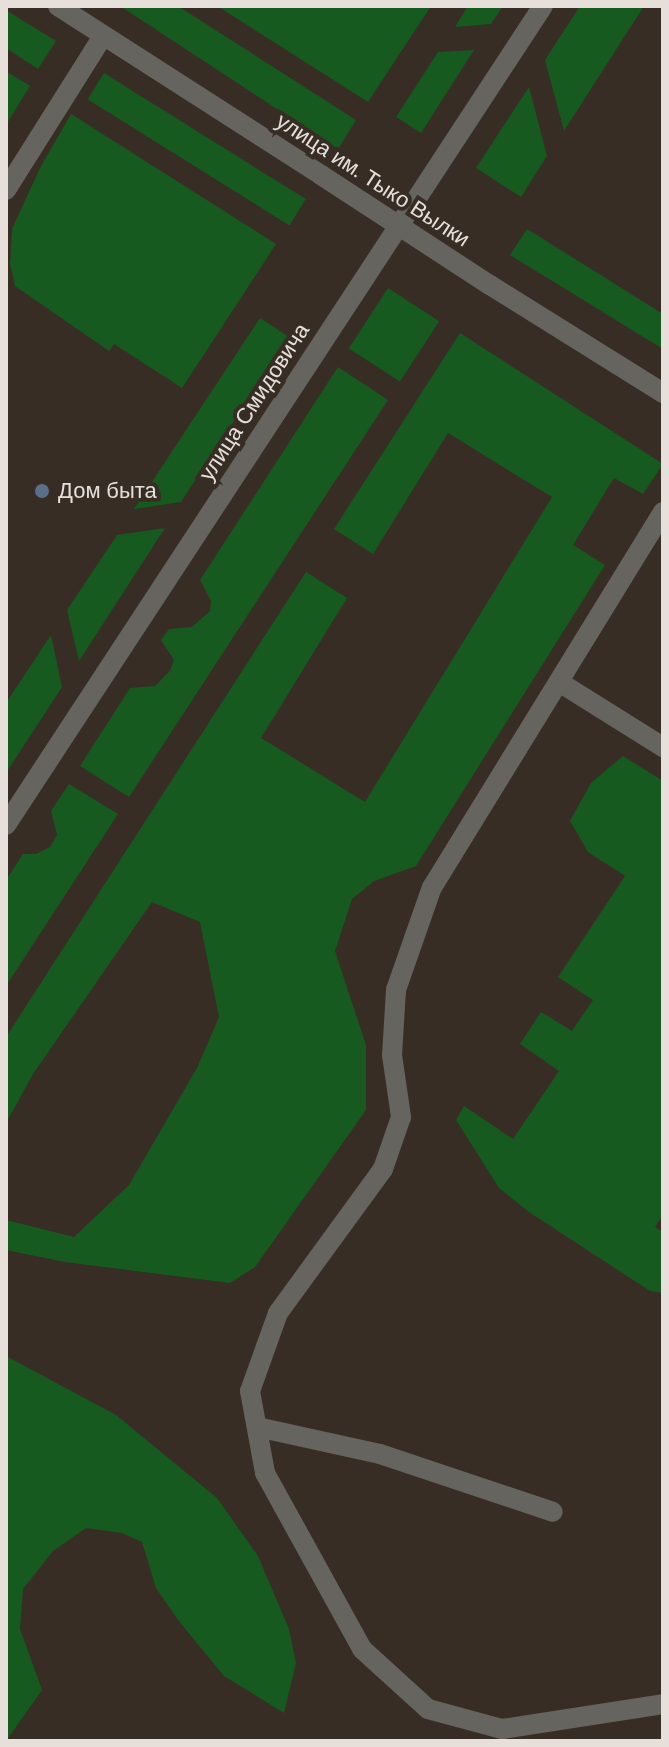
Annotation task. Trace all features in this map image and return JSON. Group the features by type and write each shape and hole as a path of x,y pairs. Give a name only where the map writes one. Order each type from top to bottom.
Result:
{"street":[{"name":"улица им. Тыко Вылки","path":"58,6 663,393"},
{"name":"улица Смидовича","path":"6,825 543,6"},
{"path":"6,190 103,36"},
{"path":"663,512 432,887 396,990 392,1055 401,1117 383,1169 278,1313 250,1391 265,1473 362,1649 428,1709 502,1729 663,1704"},
{"path":"559,682 663,747"},
{"path":"257,1427 380,1454 553,1512"}],"green space":[{"path":"120,6 178,6 356,120 338,149"},
{"path":"217,6 431,6 368,102"},
{"path":"468,6 503,6 491,24 455,27"},
{"path":"580,6 644,6 564,131 545,60"},
{"path":"6,10 56,41 38,69 6,48"},
{"path":"474,50 421,133 396,117 438,52"},
{"path":"6,71 30,86 6,125"},
{"path":"104,73 306,199 289,225 88,99"},
{"path":"529,87 547,156 521,197 476,168"},
{"path":"71,114 276,244 182,388 114,344 109,351 15,286 10,264 12,229 40,168"},
{"path":"527,229 663,314 663,349 510,255"},
{"path":"388,288 439,321 400,382 349,348"},
{"path":"260,318 289,337 181,502 134,509"},
{"path":"460,333 663,464 643,494 614,478 573,545 605,565 416,866 374,881 352,899 335,951 366,1045 366,1110 255,1267 230,1283 65,1262 6,1250 6,1220 74,1237 129,1185 197,1068 219,1017 200,922 152,902 33,1074 6,1123 6,1037 306,572 347,598 261,738 365,802 552,497 448,433 373,554 334,529"},
{"path":"338,367 388,400 129,797 80,766 130,688 155,686 170,671 174,660 161,640 169,629 192,627 210,611 211,601 200,580"},
{"path":"165,528 79,661 67,610 117,535"},
{"path":"51,635 62,687 6,773 6,703"},
{"path":"623,756 663,781 663,1215 655,1227 663,1232 663,1293 650,1291 529,1212 499,1188 456,1120 464,1106 513,1139 559,1071 520,1044 541,1012 572,1031 593,1000 558,977 625,876 588,852 570,821 591,783"},
{"path":"69,784 118,814 6,986 6,880 23,854 36,854 50,847 57,835 51,811"},
{"path":"6,1356 116,1415 217,1498 258,1556 289,1629 296,1663 284,1713 224,1676 156,1588 142,1542 122,1533 86,1528 53,1551 23,1589 20,1629 42,1690 6,1741"}],"place":[{"name":"Дом быта","path":"42,491"}]}
